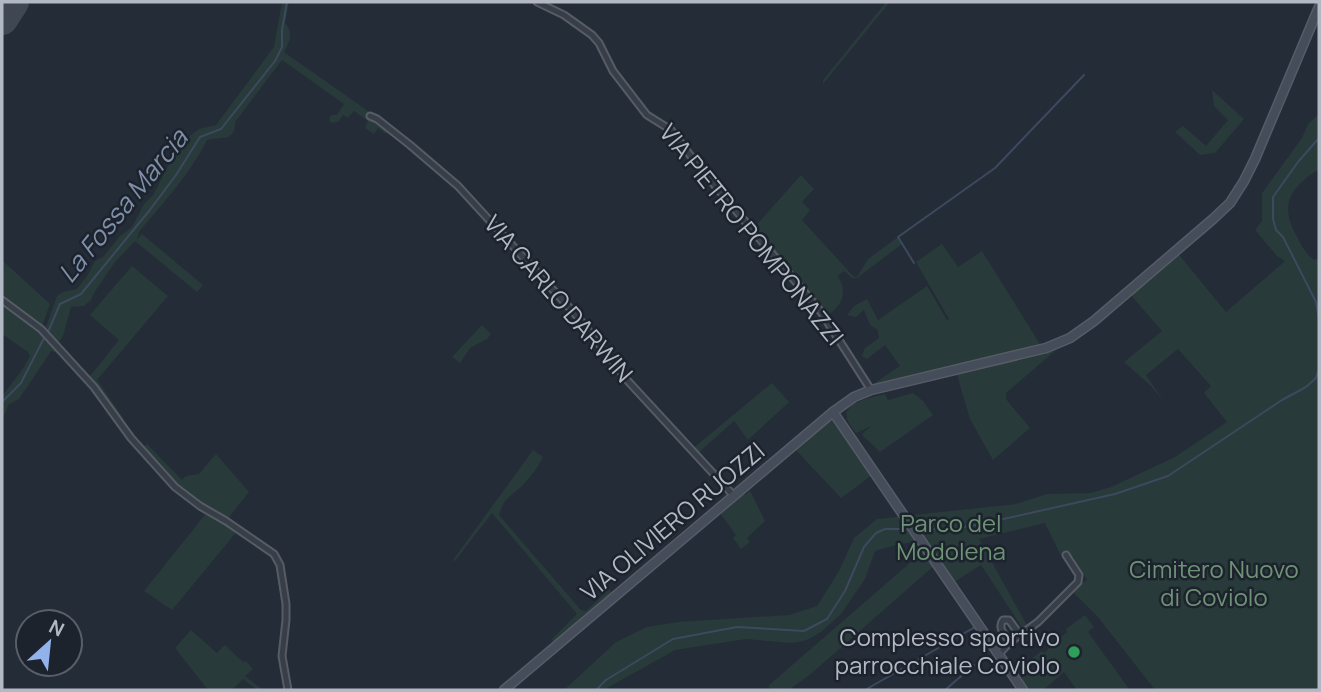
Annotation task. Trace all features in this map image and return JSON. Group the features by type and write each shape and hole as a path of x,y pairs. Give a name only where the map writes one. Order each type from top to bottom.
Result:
{"street":[{"name":"VIA PIETRO POMPONAZZI","path":"537,2 578,24 596,38 613,71 643,110 671,131 821,312 871,390"},
{"name":"VIA OLIVIERO RUOZZI","path":"504,690 833,412 855,397 871,390 1046,348 1070,338 1100,316 1213,219 1237,194 1255,159 1318,11"},
{"name":"VIA CARLO DARWIN","path":"370,116 410,145 458,186 577,316 627,380 734,496"},
{"path":"2,300 40,329 94,387 131,438 176,487 200,506 269,550 278,560 287,612 282,656 288,690"},
{"path":"833,412 1023,690"},
{"path":"999,654 1010,642 1038,622 1079,580 1077,571 1066,555"},
{"path":"1010,642 1000,626 1003,620 1009,620 1020,635"}],"green space":[{"path":"282,2 289,2 285,23 290,37 284,52 390,129 386,134 378,128 374,134 365,128 368,121 354,111 348,118 343,115 339,121 329,121 331,115 337,115 344,104 282,60 235,122 233,133 227,137 207,140 167,199 139,232 137,239 142,234 203,285 197,292 135,241 115,262 91,300 84,306 71,307 63,336 56,346 63,353 51,351 19,399 9,404 2,420 2,396 30,356 2,334 2,260 50,304 41,329 44,332 57,296 77,289 95,261 103,257 119,237 132,227 169,164 190,136 199,129 216,125 274,47"},
{"path":"886,2 890,2 823,84 823,80"},
{"path":"1212,90 1244,119 1215,153 1200,155 1175,132 1183,126 1206,146 1228,120 1214,106"},
{"path":"1319,114 1319,169 1296,189 1291,196 1288,212 1303,248 1314,260 1319,258 1319,690 1155,690 1098,617 1072,591 1087,580 1072,555 1062,558 1045,523 979,539 1029,629 1025,632 981,565 951,584 936,564 789,690 772,690 768,686 926,549 921,541 875,551 865,579 841,614 809,639 791,643 746,639 675,650 605,690 564,690 616,642 647,627 678,622 789,615 817,606 839,571 854,538 877,519 1016,504 1047,494 1090,493 1111,487 1175,457 1227,422 1204,393 1211,386 1178,349 1146,375 1164,402 1151,386 1124,362 1162,331 1128,292 1176,251 1226,312 1285,261 1277,256 1255,230 1262,221 1262,193 1302,138 1308,124"},
{"path":"801,175 814,189 802,202 810,210 802,220 854,277 857,277 868,259 898,237 902,244 857,278 852,278 844,271 838,276 843,289 842,300 824,317 752,230"},
{"path":"942,244 958,267 982,251 1043,349 1070,338 1006,393 1006,399 1030,428 993,460 970,419 957,375 996,366 998,361 869,387 900,366 885,345 867,359 862,356 865,348 879,338 878,330 870,325 864,310 856,317 847,315 854,306 867,299 878,320 927,286 947,320 949,319 916,262"},
{"path":"132,266 168,296 97,380 123,418 119,422 87,380 119,340 90,315"},
{"path":"482,325 491,334 470,348 460,363 452,357"},
{"path":"772,383 789,402 748,440 734,421 696,455 691,450"},
{"path":"913,393 933,415 880,452 862,435 872,426 856,433 848,420 849,408 860,401 885,394 888,400"},
{"path":"834,421 843,426 875,473 841,498 793,447 827,422"},
{"path":"147,444 182,480 186,476 199,474 216,454 249,492 226,521 239,529 172,610 144,591 208,511 186,496 141,449"},
{"path":"533,450 543,457 541,461 523,485 506,500 499,515 581,610 586,611 609,589 613,594 556,643 551,640 577,614 492,513 455,561 453,560"},
{"path":"750,491 765,521 747,538 750,542 741,549 733,538 736,535 720,513 742,494"},
{"name":"Complesso sportivo parrocchiale Coviolo","path":"1085,615 1094,627 1088,632 1129,689 1077,690 1064,672 1043,690 1028,690 1020,679 1036,667 1031,659 1042,651 1044,653 1067,632 1066,629"},
{"path":"191,630 217,653 225,645 243,662 246,661 253,669 245,676 263,690 257,690 243,679 232,690 208,690 175,648"}],"waterway":[{"name":"La Fossa Marcia","path":"48,332 60,304 81,294 149,211 200,137 221,129 275,61 282,47 287,2"},
{"path":"914,263 898,237 995,168 1084,75"},
{"path":"1319,138 1273,197 1276,230 1283,237 1316,302 1319,318"},
{"name":"La Fossa Marcia","path":"2,402 21,383 45,336"},
{"path":"918,529 953,529 981,524 1115,494 1168,476 1306,387 1316,378 1319,369"},
{"path":"596,690 606,680 673,639 737,627 804,631 827,619 845,591 864,547 876,533 885,529 909,529"},
{"path":"865,690 975,627"},
{"path":"945,690 974,665"}],"runway":[{"path":"2,19 13,2"}],"place":[{"name":"Complesso sportivo parrocchiale Coviolo","path":"1074,652"}],"park label":[{"name":"Parco del Modolena","path":"951,538"},
{"name":"Cimitero Nuovo di Coviolo","path":"1214,584"}]}
